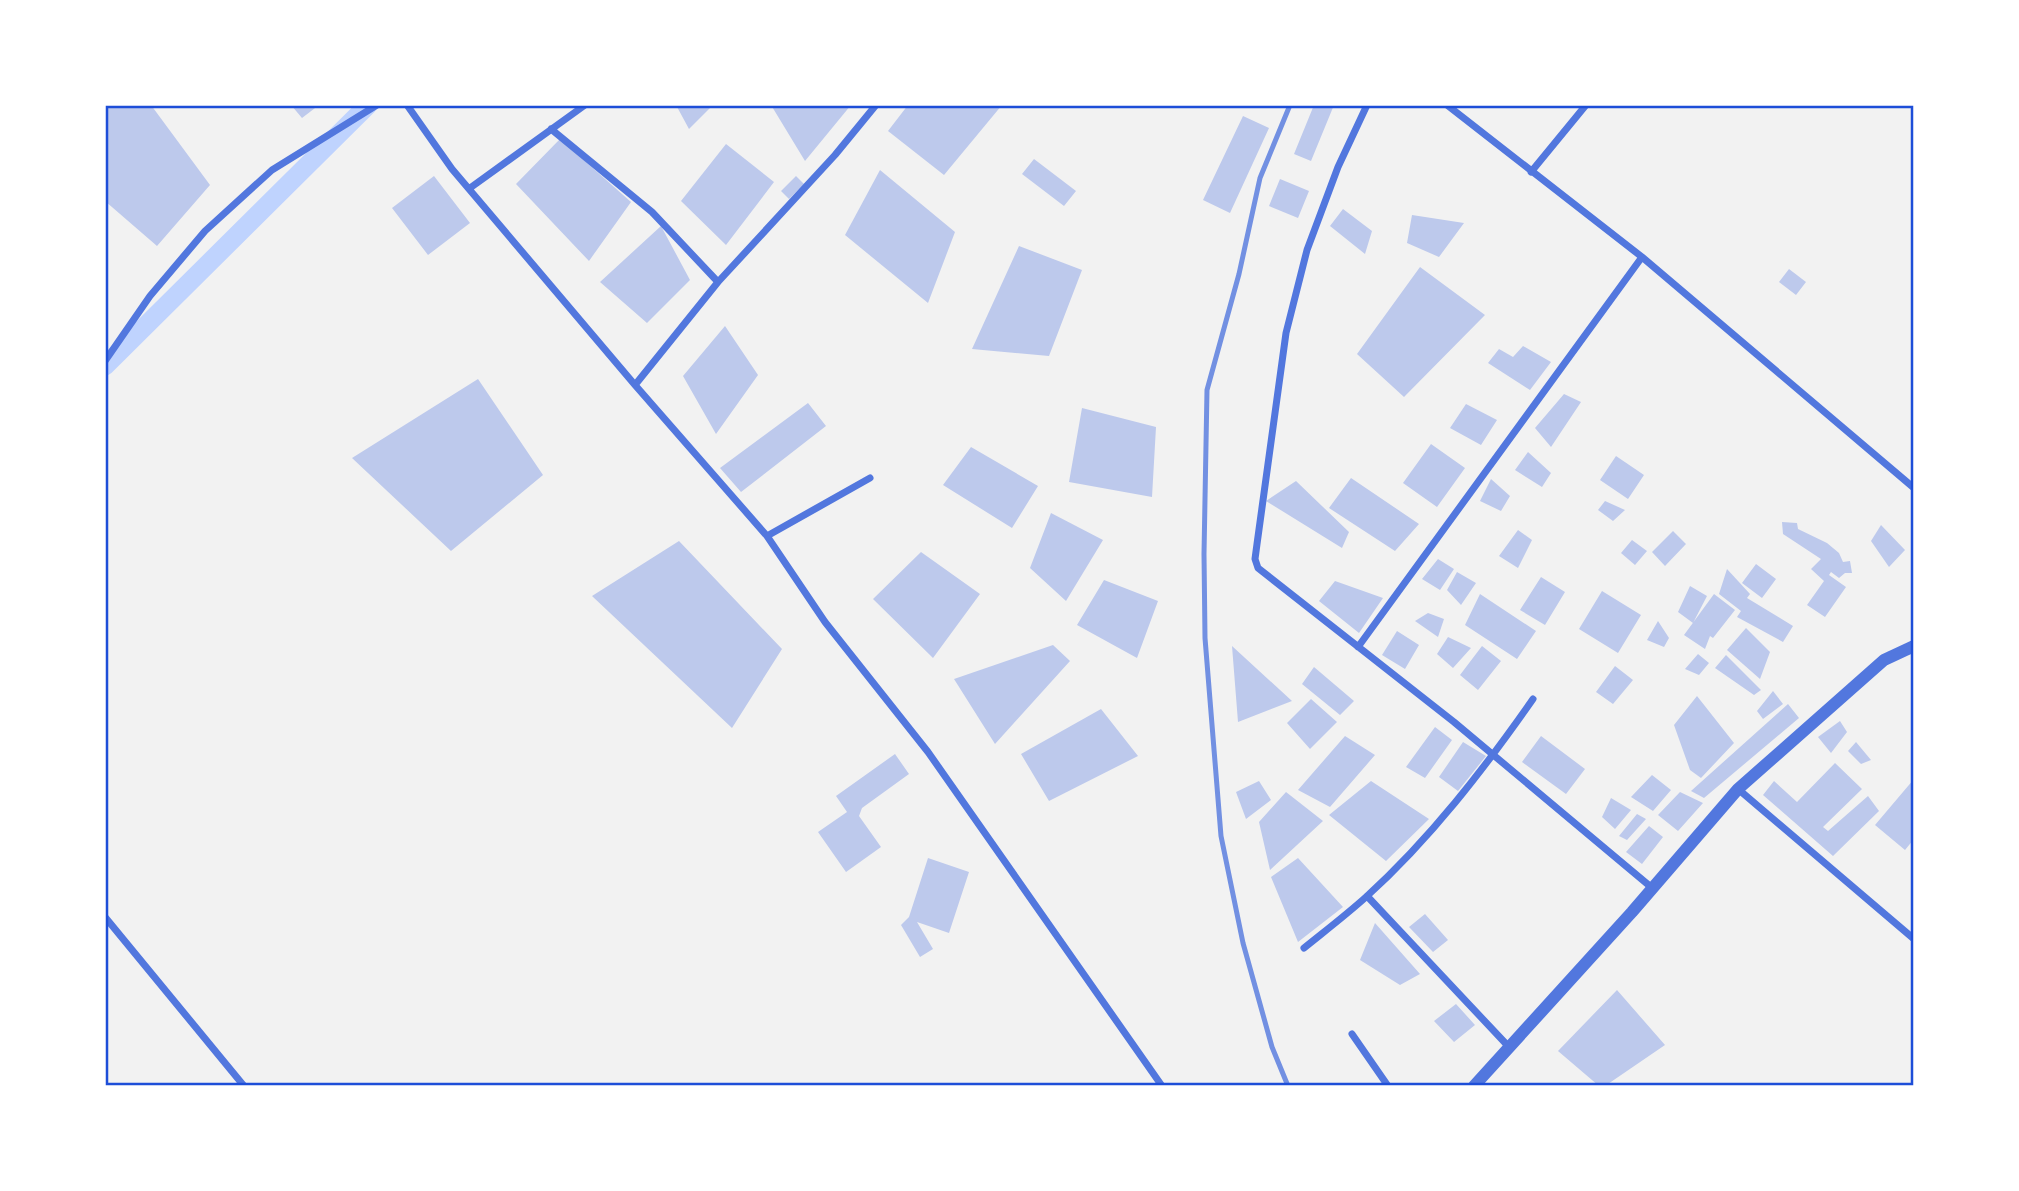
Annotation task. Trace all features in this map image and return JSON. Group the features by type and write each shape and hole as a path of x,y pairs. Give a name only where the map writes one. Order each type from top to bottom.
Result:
{"street":[{"path":"105,361 150,296 205,231 272,170 377,105"},
{"path":"407,105 453,169 767,537 825,622 928,752 1162,1086"},
{"path":"470,188 585,105"},
{"path":"635,385 718,282 835,155 876,105"},
{"path":"1367,105 1338,167 1307,250 1286,333 1255,559 1258,568 1454,722 1651,887"},
{"path":"1447,105 1642,257 1914,488"},
{"path":"1531,172 1586,105"},
{"path":"551,129 652,212 718,282"},
{"path":"1358,646 1642,257"},
{"path":"767,537 870,478"},
{"path":"1474,1086 1632,912 1738,789 1884,660 1914,646"},
{"path":"1304,948 1367,896 1430,831 1493,756 1533,699"},
{"path":"1738,789 1914,939"},
{"path":"1367,896 1509,1047"},
{"path":"105,917 244,1086"},
{"path":"1352,1034 1388,1086"}],"building":[{"path":"105,105 151,105 210,185 157,246 105,201"},
{"path":"291,105 319,105 302,118"},
{"path":"676,105 713,105 689,129"},
{"path":"771,105 851,105 805,161"},
{"path":"908,105 1002,105 944,175 888,131"},
{"path":"1314,105 1334,105 1311,161 1294,154"},
{"path":"1243,116 1269,128 1230,213 1203,200"},
{"path":"560,139 631,202 589,261 516,184"},
{"path":"726,144 774,182 726,245 681,201"},
{"path":"1034,159 1076,191 1064,206 1022,174"},
{"path":"880,170 955,232 928,303 845,235"},
{"path":"434,176 470,223 428,255 392,208"},
{"path":"796,176 804,184 789,199 781,191"},
{"path":"1280,179 1309,191 1298,218 1269,206"},
{"path":"1343,209 1372,231 1365,254 1330,226"},
{"path":"1412,215 1464,223 1439,257 1407,243"},
{"path":"661,226 690,280 647,323 600,282"},
{"path":"1019,246 1082,270 1049,356 972,349"},
{"path":"1420,267 1485,315 1404,397 1357,354"},
{"path":"1789,269 1806,282 1796,295 1779,282"},
{"path":"725,326 758,375 716,434 683,376"},
{"path":"1523,346 1551,362 1530,390 1488,363 1499,349 1513,357"},
{"path":"478,379 543,475 451,551 352,458"},
{"path":"1564,394 1581,402 1551,447 1535,428"},
{"path":"808,403 826,426 741,492 720,468"},
{"path":"1466,404 1497,420 1481,445 1450,428"},
{"path":"1082,408 1156,427 1152,497 1069,482"},
{"path":"1431,444 1465,468 1437,507 1403,483"},
{"path":"971,447 1038,486 1012,528 943,485"},
{"path":"1528,452 1551,473 1542,487 1515,470"},
{"path":"1616,456 1644,475 1628,499 1600,480"},
{"path":"1351,478 1419,524 1395,551 1329,508"},
{"path":"1491,479 1510,496 1501,511 1480,501"},
{"path":"1296,481 1349,532 1342,548 1266,501"},
{"path":"1605,501 1625,510 1613,521 1598,510"},
{"path":"1051,513 1103,540 1066,601 1030,568"},
{"path":"1782,522 1797,523 1798,529 1827,543 1839,553 1843,562 1850,561 1852,573 1845,573 1839,578 1831,572 1829,575 1846,587 1825,617 1807,605 1824,581 1811,569 1821,559 1783,534"},
{"path":"1881,525 1905,550 1889,567 1871,541"},
{"path":"1518,530 1532,540 1518,568 1499,556"},
{"path":"1673,531 1686,544 1665,566 1652,552"},
{"path":"1632,540 1647,551 1635,565 1621,553"},
{"path":"679,541 782,649 732,728 592,596"},
{"path":"921,552 980,594 933,658 873,599"},
{"path":"1438,559 1454,569 1440,590 1422,579"},
{"path":"1756,564 1776,579 1762,598 1742,583"},
{"path":"1727,569 1750,594 1747,598 1793,626 1783,642 1737,617 1741,611 1719,594"},
{"path":"1457,572 1476,583 1461,605 1447,590"},
{"path":"1541,577 1565,592 1545,625 1520,610"},
{"path":"1104,580 1158,601 1137,658 1077,625"},
{"path":"1335,581 1383,598 1359,633 1319,601"},
{"path":"1690,586 1707,596 1693,623 1678,612"},
{"path":"1602,591 1641,615 1618,653 1579,629"},
{"path":"1480,594 1536,631 1517,659 1465,625"},
{"path":"1714,594 1735,610 1713,638 1710,636 1705,649 1684,635"},
{"path":"1428,613 1444,619 1438,637 1415,621"},
{"path":"1658,621 1669,638 1664,647 1647,640"},
{"path":"1746,628 1770,652 1760,679 1727,650"},
{"path":"1397,631 1419,645 1405,669 1382,655"},
{"path":"1448,637 1471,648 1453,668 1437,654"},
{"path":"1053,645 1070,661 995,744 954,679"},
{"path":"1232,646 1292,701 1238,722"},
{"path":"1482,646 1501,661 1478,690 1460,675"},
{"path":"1698,654 1709,663 1699,675 1685,669"},
{"path":"1726,655 1761,690 1754,695 1715,668"},
{"path":"1615,666 1633,680 1613,704 1596,692"},
{"path":"1314,667 1354,701 1340,715 1302,684"},
{"path":"1773,691 1783,704 1763,719 1757,711"},
{"path":"1697,696 1734,743 1701,778 1690,770 1674,725"},
{"path":"1311,699 1337,722 1310,749 1287,723"},
{"path":"1788,704 1799,718 1704,798 1691,791"},
{"path":"1101,709 1138,756 1049,801 1021,754"},
{"path":"1840,721 1847,732 1831,753 1818,737"},
{"path":"1435,727 1452,740 1425,778 1406,767"},
{"path":"1345,736 1375,755 1330,807 1298,790"},
{"path":"1541,736 1585,769 1566,794 1522,762"},
{"path":"1463,742 1486,756 1458,791 1439,777"},
{"path":"1856,742 1871,760 1861,764 1848,751"},
{"path":"895,754 909,774 862,808 859,816 881,847 846,872 818,832 847,812 836,796"},
{"path":"1835,763 1862,789 1823,827 1828,831 1868,796 1879,811 1833,856 1763,795 1774,781 1797,802"},
{"path":"1652,775 1671,790 1653,811 1631,797"},
{"path":"1914,779 1914,839 1905,850 1875,825"},
{"path":"1259,781 1271,800 1246,819 1236,792"},
{"path":"1371,781 1429,819 1386,861 1329,815"},
{"path":"1286,792 1323,821 1270,870 1259,822"},
{"path":"1680,792 1703,803 1678,831 1658,815"},
{"path":"1611,798 1631,810 1615,829 1602,817"},
{"path":"1637,814 1646,819 1627,840 1619,836"},
{"path":"1649,826 1663,837 1642,864 1626,852"},
{"path":"928,858 969,872 949,933 917,922 933,949 920,957 901,925 909,917"},
{"path":"1298,858 1343,907 1298,942 1271,877"},
{"path":"1425,914 1448,940 1433,952 1409,927"},
{"path":"1375,923 1420,974 1400,985 1360,960"},
{"path":"1617,990 1665,1045 1605,1086 1599,1086 1558,1051"},
{"path":"1456,1004 1475,1025 1454,1042 1434,1021"}],"waterway":[{"path":"105,366 368,105"}],"railway":[{"path":"1288,1086 1272,1047 1243,943 1221,836 1205,638 1204,554 1207,390 1239,274 1260,178 1290,105"}]}
